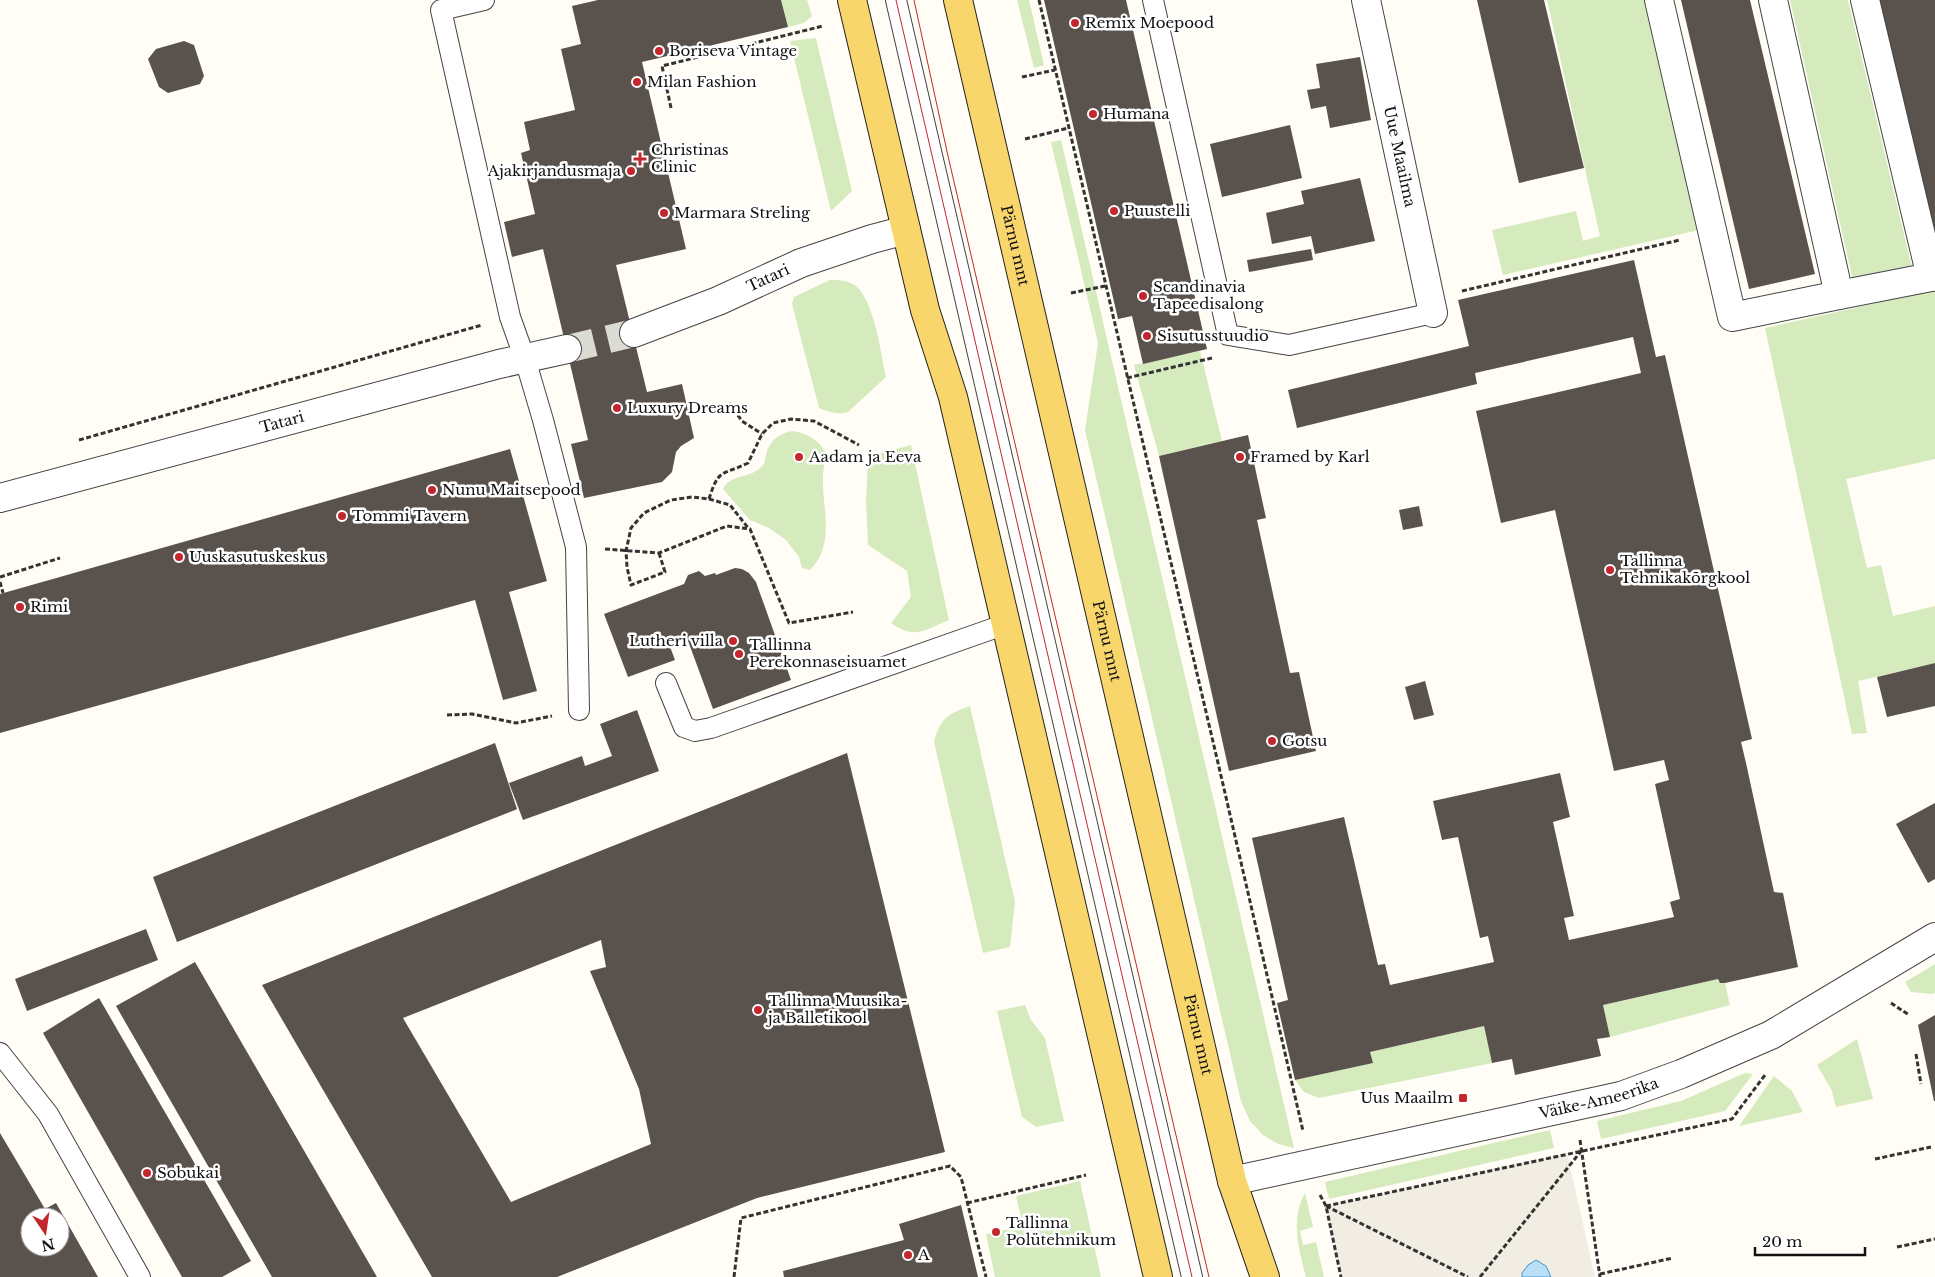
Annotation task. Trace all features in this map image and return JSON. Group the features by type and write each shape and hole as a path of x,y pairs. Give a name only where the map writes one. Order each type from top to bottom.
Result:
{"main road":[{"path":"852,0 925,310 953,397 1158,1277"},
{"name":"Pärnu mnt","path":"958,0 1232,1180 1265,1277"}],"street":[{"name":"Uue Maailma","path":"1366,0 1431,306"},
{"path":"1659,0 1732,317 1933,276 1865,0"},
{"path":"1773,0 1839,295"},
{"name":"Tatari","path":"634,333 718,301 801,263 872,239 906,230"},
{"name":"Tatari","path":"0,498 525,358 567,349"},
{"name":"Väike-Ameerika","path":"1232,1180 1621,1096 1681,1074 1771,1035 1935,937"}],"lane":[{"path":"484,0 440,10 508,308 543,420 576,547 579,710"},
{"path":"896,0 1192,1277"},
{"path":"1154,0 1228,335 1289,345 1431,306"},
{"path":"666,683 684,727 695,731 712,728 1006,624"},
{"path":"0,1053 48,1114 140,1277"}],"path":[{"path":"1039,0 1315,1184 1326,1206 1341,1277"},
{"path":"671,108 662,66 823,26"},
{"path":"1022,77 1055,70"},
{"path":"1022,139 1068,128"},
{"path":"1431,306 1713,232"},
{"path":"1071,293 1105,286"},
{"path":"1127,378 1212,358 1228,335"},
{"path":"729,403 742,421 762,434"},
{"path":"709,499 718,476 725,471 748,463 762,434 773,424 791,419 814,421 859,445"},
{"path":"659,552 665,572 631,586 626,567 626,551 631,528 644,513 671,500 692,497 709,499 730,505 750,529 789,623 853,612"},
{"path":"576,547 659,552 726,526 750,529"},
{"path":"0,577 60,558"},
{"path":"0,582 3,593"},
{"path":"447,715 472,714 516,723 579,710"},
{"path":"1916,1054 1921,1084"},
{"path":"1875,1159 1931,1147"},
{"path":"1480,1277 1582,1150 1600,1276 1673,1258"},
{"path":"734,1277 741,1218 950,1166 961,1177 986,1277"},
{"path":"967,1202 1086,1175"},
{"path":"1326,1206 1468,1277"},
{"path":"1897,1247 1935,1239"}],"green space":[{"path":"781,0 807,0 812,16 804,23 788,27"},
{"path":"1017,0 1029,0 1044,65 1034,68"},
{"path":"1547,0 1654,0 1708,228 1503,275 1492,230 1576,211 1583,241 1600,236"},
{"path":"1790,0 1848,0 1913,272 1853,281"},
{"path":"816,38 852,191 831,211 790,41"},
{"path":"1061,140 1294,1148 1278,1144 1263,1135 1250,1121 1241,1101 1085,430 1098,343 1051,142"},
{"path":"830,280 845,281 853,284 866,300 876,327 886,377 848,412 840,413 819,408 792,304 794,297"},
{"path":"1935,290 1935,459 1846,479 1867,568 1881,565 1893,616 1935,606 1935,663 1858,681 1867,733 1852,734 1765,328"},
{"path":"1200,351 1222,441 1159,456 1134,365"},
{"path":"793,431 813,438 821,445 827,455 823,484 826,529 824,544 819,557 810,570 802,568 799,557 786,540 769,528 750,520 723,489 730,481 757,470 764,464 767,450 775,438"},
{"path":"911,445 949,620 920,632 906,631 891,623 911,597 907,571 868,545 866,500 868,462 878,454"},
{"path":"970,706 1015,902 1010,947 983,953 934,742 939,727 946,718"},
{"path":"1935,964 1935,993 1911,992 1905,982"},
{"path":"1718,979 1720,983 1725,983 1730,1005 1610,1037 1603,1005"},
{"path":"1025,1005 1031,1020 1045,1038 1064,1121 1036,1127 1022,1117 997,1011"},
{"path":"1484,1026 1492,1063 1319,1098 1304,1092 1295,1080 1372,1063 1370,1052"},
{"path":"1857,1039 1873,1099 1836,1107 1832,1091 1817,1065"},
{"path":"1745,1073 1753,1074 1725,1111 1601,1139 1597,1121 1681,1101"},
{"path":"1774,1076 1792,1091 1803,1112 1739,1126"},
{"path":"1550,1130 1554,1148 1329,1199 1325,1182"},
{"path":"1080,1181 1101,1277 995,1277 986,1234 1023,1226 1016,1196"},
{"path":"1305,1193 1313,1227 1300,1231 1303,1245 1316,1242 1324,1277 1306,1277 1301,1256 1297,1224 1300,1203"}],"shaded area":[{"path":"1567,1153 1595,1277 1341,1277 1326,1206"}],"water":[{"path":"1536,1260 1546,1266 1551,1277 1522,1277 1522,1273 1528,1265"}],"building":[{"path":"598,0 781,0 788,27 642,62 686,249 616,265 647,392 682,384 694,438 681,446 676,452 672,472 662,482 584,498 571,444 588,440 543,249 512,257 504,222 535,214 521,153 530,150 524,122 575,110 561,49 581,44 572,6"},
{"path":"1044,0 1126,0 1207,349 1143,364 1132,316 1118,319"},
{"path":"1477,0 1544,0 1584,168 1519,183"},
{"path":"1681,0 1750,0 1815,274 1749,289"},
{"path":"1878,0 1935,0 1935,239"},
{"path":"184,41 194,45 204,76 200,84 168,93 159,87 148,59 156,49"},
{"path":"1360,57 1371,120 1330,128 1326,106 1311,109 1307,90 1320,88 1316,64"},
{"path":"1290,125 1302,178 1222,197 1210,144"},
{"path":"1360,178 1375,241 1315,254 1311,236 1272,244 1266,213 1304,204 1301,191"},
{"path":"1311,249 1313,260 1249,272 1247,260"},
{"path":"1634,260 1656,357 1665,355 1752,739 1741,742 1774,892 1783,893 1798,967 1725,983 1720,983 1718,979 1603,1005 1610,1037 1597,1039 1601,1056 1515,1075 1512,1059 1492,1063 1484,1026 1370,1052 1373,1063 1295,1080 1277,1003 1288,1000 1252,838 1344,817 1378,965 1385,964 1390,985 1494,962 1488,936 1480,938 1458,837 1442,840 1433,801 1560,773 1570,817 1553,822 1574,916 1564,918 1569,940 1674,917 1670,902 1680,899 1655,784 1669,780 1664,760 1614,771 1555,510 1501,523 1476,411 1641,373 1633,337 1475,373 1477,384 1297,428 1288,390 1469,346 1458,300"},
{"path":"1248,435 1266,518 1257,520 1290,673 1299,672 1316,751 1229,771 1159,456"},
{"path":"510,449 547,581 509,592 537,691 503,700 475,600 0,733 0,594"},
{"path":"1419,506 1423,526 1403,530 1399,510"},
{"name":"Lutheri villa","path":"735,568 749,573 756,582 791,680 713,709 687,638 669,644 675,660 628,677 604,614 684,584 688,575 699,571 705,576 715,573 716,575"},
{"path":"1935,663 1935,706 1887,717 1877,677"},
{"path":"1425,681 1434,715 1414,720 1405,687"},
{"path":"637,710 659,771 523,820 509,783 582,756 585,766 612,756 600,724"},
{"path":"495,743 517,809 177,942 153,877"},
{"name":"Tallinna Muusika- ja Balletikool","path":"847,753 945,1152 757,1198 557,1277 432,1277 262,985","holes":["601,940 606,967 590,971 639,1089 651,1144 511,1202 403,1018"]},
{"path":"1935,803 1935,879 1928,883 1896,824"},
{"path":"146,929 158,960 27,1011 15,979"},
{"path":"195,962 377,1277 272,1277 116,1006"},
{"path":"99,998 251,1261 222,1277 182,1277 43,1033"},
{"path":"1935,1015 1935,1101 1934,1101 1918,1025"},
{"path":"0,1133 44,1207 20,1207 20,1257 70,1257 70,1228 98,1277 0,1277"},
{"path":"56,1203 58,1207 49,1207"},
{"name":"A","path":"961,1205 978,1277 784,1277 783,1271 904,1240 899,1224"}],"tunnel":[{"path":"567,349 634,333"}],"tram line":[{"path":"896,0 1192,1277"},
{"path":"914,0 948,156 1209,1277"}],"place":[{"name":"Remix Moepood","path":"1075,23"},
{"name":"Boriseva Vintage","path":"659,51"},
{"name":"Milan Fashion","path":"637,82"},
{"name":"Humana","path":"1093,114"},
{"name":"Christinas Clinic","path":"640,159"},
{"name":"Ajakirjandusmaja","path":"631,171"},
{"name":"Puustelli","path":"1114,211"},
{"name":"Marmara Streling","path":"664,213"},
{"name":"Scandinavia Tapeedisalong","path":"1143,296"},
{"name":"Sisutusstuudio","path":"1147,336"},
{"name":"Luxury Dreams","path":"617,408"},
{"name":"Aadam ja Eeva","path":"799,457"},
{"name":"Framed by Karl","path":"1240,457"},
{"name":"Nunu Maitsepood","path":"432,490"},
{"name":"Tommi Tavern","path":"342,516"},
{"name":"Uuskasutuskeskus","path":"179,557"},
{"name":"Tallinna Tehnikakõrgkool","path":"1610,570"},
{"name":"Rimi","path":"20,607"},
{"name":"Lutheri villa","path":"733,641"},
{"name":"Tallinna Perekonnaseisuamet","path":"739,654"},
{"name":"Gotsu","path":"1272,741"},
{"name":"Tallinna Muusika- ja Balletikool","path":"758,1010"},
{"name":"Uus Maailm","path":"1463,1098"},
{"name":"Sobukai","path":"147,1173"},
{"name":"Tallinna Polütehnikum","path":"996,1232"},
{"name":"A","path":"908,1255"}]}
